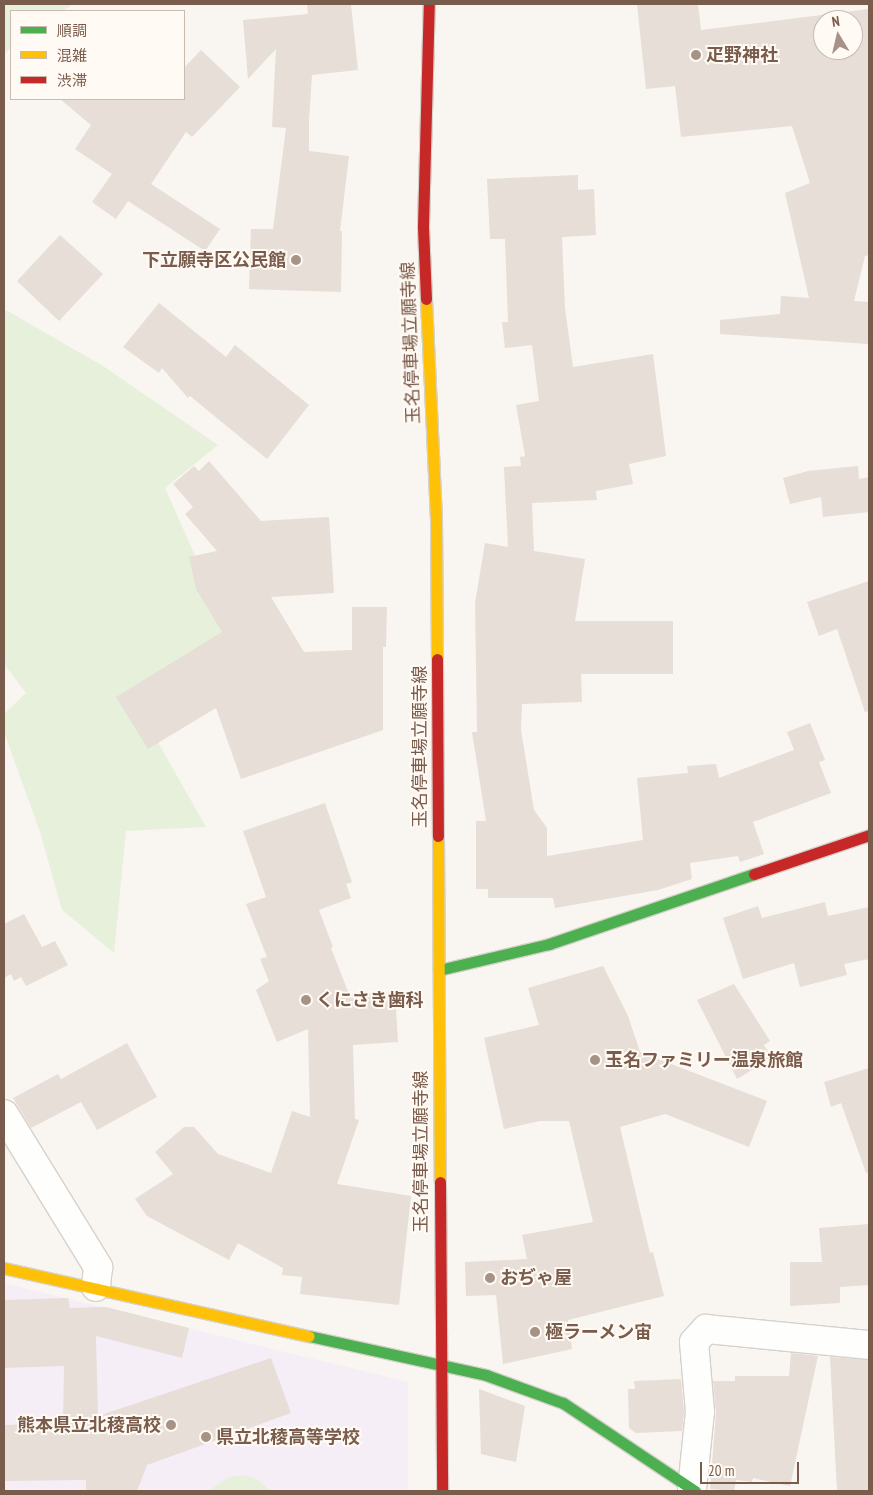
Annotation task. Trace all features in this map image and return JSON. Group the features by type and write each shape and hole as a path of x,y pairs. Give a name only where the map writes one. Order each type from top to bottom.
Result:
{"main road":[{"name":"玉名停車場立願寺線","path":"429,4 424,226 436,519 439,1364 442,1491"},
{"path":"439,970 549,944 869,835"},
{"path":"4,1268 486,1375 562,1403 694,1490"}],"street":[{"path":"4,1114 98,1267 96,1288"},
{"path":"694,1490 700,1412 694,1342 706,1329 869,1345"}],"shaded area":[{"name":"県立北稜高等学校","path":"4,1283 408,1382 408,1491 4,1491"}],"green space":[{"path":"4,4 73,4 64,10 10,10 10,49 4,54"},
{"path":"4,309 103,366 218,445 165,488 230,634 130,693 206,827 126,831 114,953 62,910 40,832 4,732 4,714 26,693 4,664"},
{"path":"243,1475 257,1479 271,1491 208,1491 229,1477"}],"building":[{"path":"351,4 358,70 312,75 309,120 309,151 349,156 340,231 342,231 341,292 249,289 251,229 273,229 286,128 272,127 276,49 248,79 243,20 308,14 307,5"},
{"path":"637,4 698,4 701,30 813,16 813,60 863,60 863,10 861,10 869,9 869,255 865,256 854,301 869,302 869,344 720,334 720,320 780,314 781,296 809,298 785,193 810,183 792,126 681,137 675,86 646,89"},
{"path":"201,50 240,87 192,137 186,132 151,184 220,229 205,251 128,201 116,219 92,202 112,174 75,149 91,125 61,100 185,100 185,67"},
{"path":"578,175 578,190 594,189 596,235 562,237 565,308 573,367 653,354 666,456 629,464 633,484 596,491 597,500 532,503 534,551 585,559 575,621 673,621 673,674 581,674 582,702 522,704 521,730 534,810 547,828 547,856 643,840 637,778 688,773 687,766 716,764 719,778 794,750 787,732 810,723 825,760 819,762 831,793 753,822 764,854 740,862 738,856 690,863 692,879 658,890 555,908 553,898 488,898 488,889 476,889 476,821 486,821 472,732 477,732 475,603 485,543 508,547 504,467 521,466 520,457 525,456 516,405 539,401 532,345 505,348 502,322 508,322 505,239 490,239 487,179"},
{"path":"60,235 103,274 59,321 17,281"},
{"path":"159,303 226,357 235,345 309,405 267,459 190,396 188,398 162,368 159,373 123,347"},
{"path":"209,461 261,521 329,517 334,593 271,597 304,652 352,650 352,607 387,607 386,647 383,647 383,730 241,779 216,708 148,749 116,697 222,632 196,589 189,557 217,551 185,514 193,507 173,484 194,466 199,471"},
{"path":"858,466 859,479 869,477 869,512 823,517 821,497 790,504 783,478 808,471"},
{"path":"869,581 869,711 865,712 837,629 819,636 807,602"},
{"path":"325,803 352,882 346,884 351,898 319,910 349,994 395,992 398,1042 353,1045 355,1119 359,1120 337,1184 411,1196 399,1305 300,1294 302,1277 282,1275 283,1268 238,1243 229,1260 147,1216 135,1199 173,1174 155,1152 184,1127 194,1127 218,1154 271,1173 292,1111 310,1117 308,1029 277,1042 256,990 269,981 260,959 267,957 246,904 266,897 243,831"},
{"path":"825,902 828,916 869,907 869,959 844,964 847,975 800,987 794,963 743,979 723,918 758,906 762,918"},
{"path":"24,914 42,947 55,941 68,965 26,986 21,977 14,981 11,974 4,978 4,924"},
{"path":"603,966 628,1016 640,1052 767,1101 749,1147 665,1114 620,1127 650,1253 653,1252 664,1296 568,1320 572,1349 503,1364 496,1295 466,1296 465,1262 527,1259 522,1235 593,1222 569,1121 540,1121 504,1129 484,1038 539,1025 528,988"},
{"path":"734,984 770,1041 764,1045 772,1058 737,1079 697,1000"},
{"path":"127,1043 157,1097 97,1130 81,1102 31,1128 13,1098 58,1074 61,1079"},
{"path":"869,1068 869,1172 866,1173 841,1103 831,1107 824,1082"},
{"path":"869,1224 869,1285 840,1287 840,1303 790,1306 790,1262 822,1262 819,1228"},
{"path":"68,1298 70,1308 106,1307 189,1328 182,1358 96,1336 98,1416 271,1358 291,1413 147,1465 137,1491 86,1491 86,1480 4,1481 4,1425 63,1423 64,1366 4,1368 4,1300"},
{"path":"791,1353 818,1356 790,1486 753,1478 752,1482 736,1480 734,1491 710,1489 716,1413 713,1381 735,1381 735,1376 789,1376"},
{"path":"830,1357 869,1360 869,1491 837,1491"},
{"path":"681,1379 684,1412 682,1431 636,1433 629,1428 628,1389 635,1389 634,1381"},
{"path":"479,1389 525,1406 516,1462 481,1454"}],"traffic: fast":[{"path":"439,970 549,944 754,874"},
{"path":"309,1336 486,1375 563,1403 695,1491"}],"traffic: slow":[{"path":"426,299 436,519 437,659"},
{"path":"438,836 440,1182"},
{"path":"4,1268 309,1336"}],"traffic: jam":[{"path":"426,299 423,226 429,4"},
{"path":"437,659 438,836"},
{"path":"754,874 869,835"},
{"path":"440,1182 442,1491"}],"place":[{"name":"疋野神社","path":"696,55"},
{"name":"下立願寺区公民館","path":"296,260"},
{"name":"くにさき歯科","path":"306,1000"},
{"name":"玉名ファミリー温泉旅館","path":"595,1060"},
{"name":"おぢゃ屋","path":"490,1278"},
{"name":"極ラーメン宙","path":"535,1332"},
{"name":"熊本県立北稜高校","path":"171,1425"},
{"name":"県立北稜高等学校","path":"206,1437"}]}
